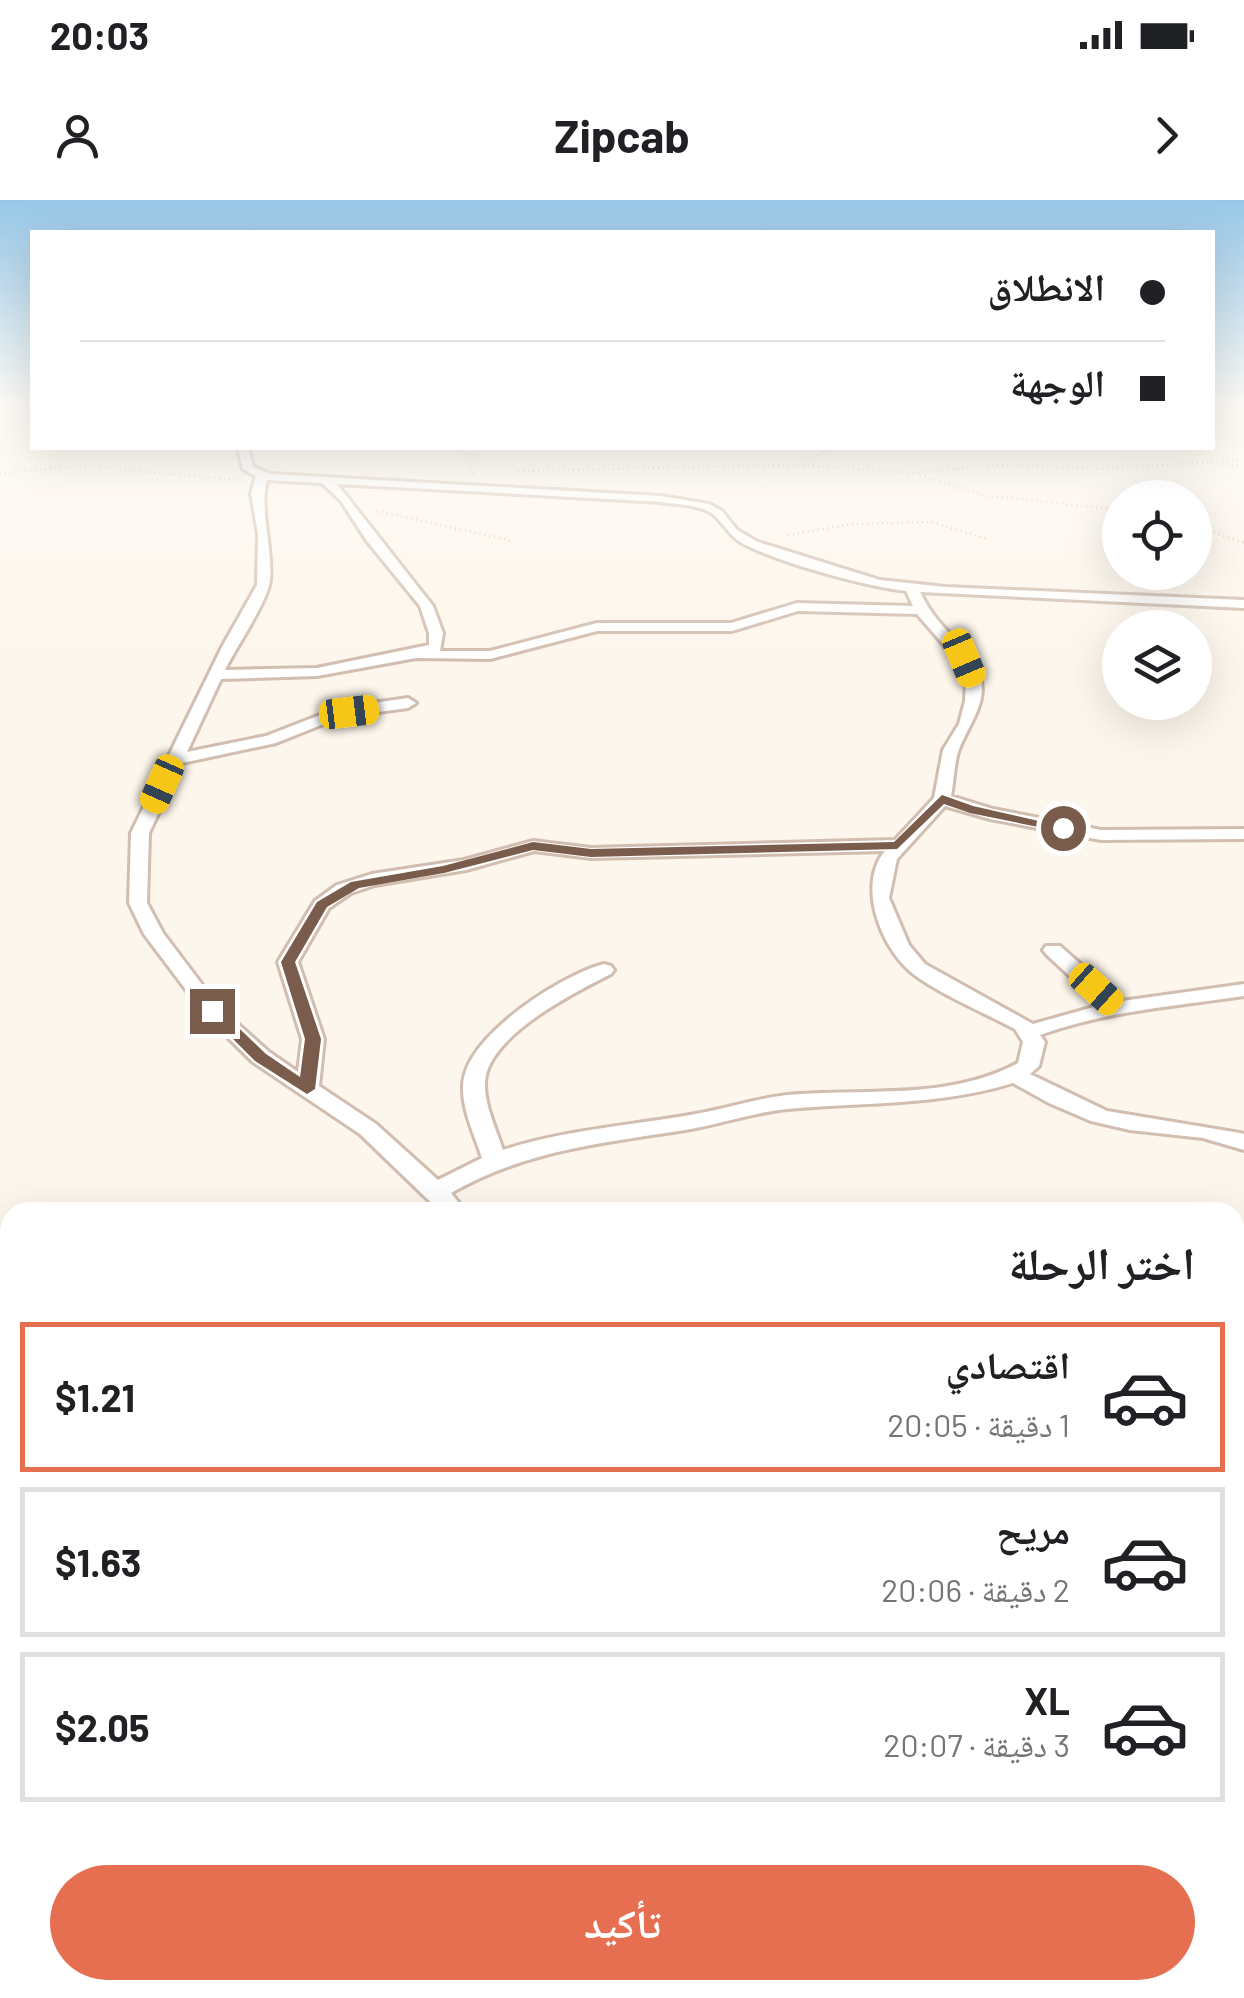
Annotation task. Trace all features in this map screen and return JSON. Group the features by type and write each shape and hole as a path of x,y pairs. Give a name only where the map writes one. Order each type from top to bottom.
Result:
{"street":[{"path":"256,493 264,534 264,586 215,675 140,833 138,903 154,934 212,1011 261,1057 368,1130 445,1202"},
{"path":"215,675 317,672 418,655 433,650 438,643 431,617 401,570 379,549 354,506 339,493"},
{"path":"598,493 695,504 718,513 735,534 813,566 911,588 1244,604"},
{"path":"436,1191 494,1158 550,1142 684,1123 786,1102 983,1086 1016,1075 1032,1059 1034,1042 1023,1025 929,976 900,947 880,898 880,882 897,846 942,799 951,750 967,724 973,701 973,679 964,658 920,610 911,588"},
{"path":"418,655 490,655 598,627 732,627 797,607 920,610"},
{"path":"173,760 270,740 338,714 408,702"},
{"path":"942,799 980,812 1101,835 1244,834"},
{"path":"307,1089 313,1039 288,962 322,905 344,889 372,880 455,867 533,846 591,853 897,846"},
{"path":"1054,950 1118,1008"},
{"path":"494,1158 474,1079 485,1050 572,984 604,970"},
{"path":"1030,1032 1068,1018 1118,1008 1244,990"},
{"path":"1016,1075 1050,1097 1102,1118 1223,1135 1244,1143"}],"path":[{"path":"975,493 1102,508"},
{"path":"354,506 514,541"},
{"path":"735,534 786,535 852,524 930,522 988,539"},
{"path":"1212,532 1244,542"}],"route":[{"path":"212,1011 261,1057 307,1089 313,1039 288,962 322,905 356,884 444,870 512,850 545,845 591,853 897,846 942,799 970,810 1063,828"}]}
